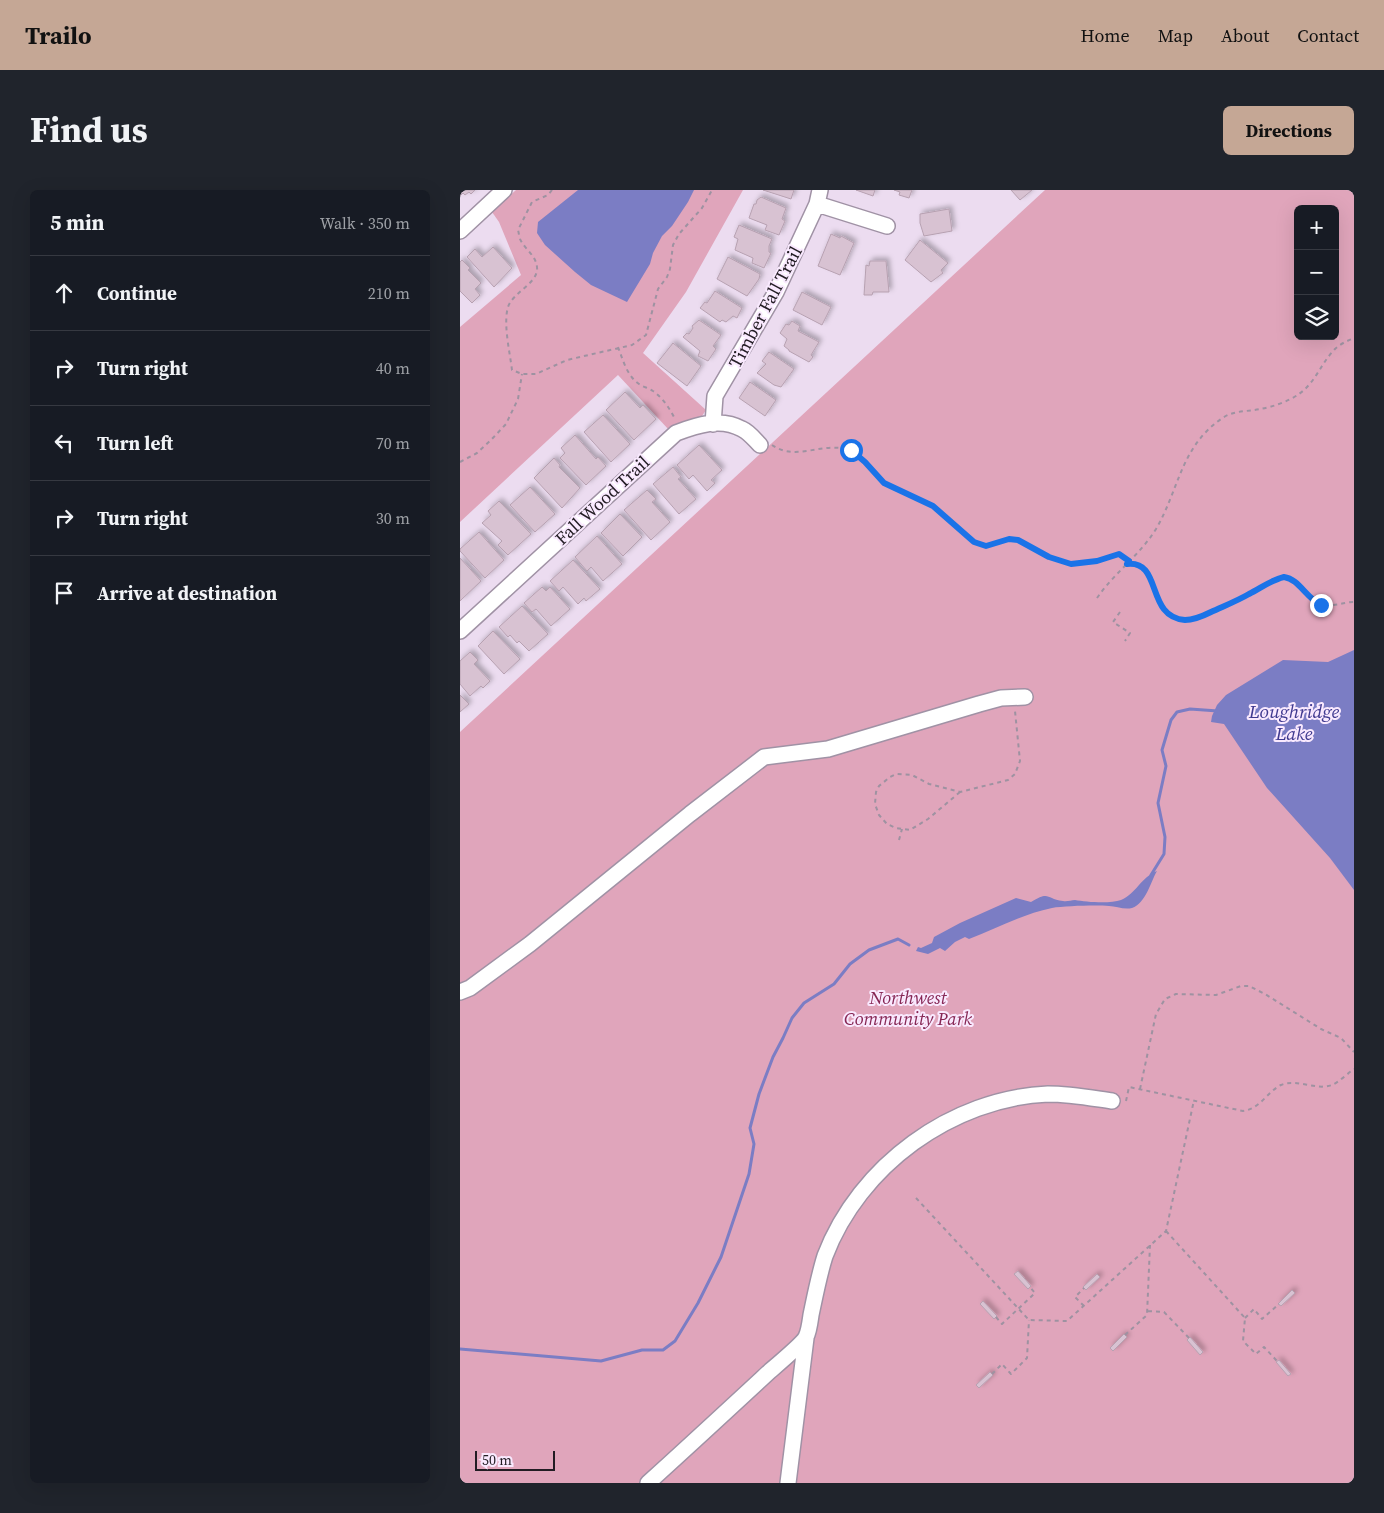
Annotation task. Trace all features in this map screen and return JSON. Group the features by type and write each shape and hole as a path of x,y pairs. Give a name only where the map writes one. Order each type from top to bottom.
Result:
{"street":[{"path":"460,231 504,190"},
{"path":"819,197 887,226"},
{"name":"Timber Fall Trail","path":"713,424 715,396 776,292 819,197"},
{"name":"Fall Wood Trail","path":"460,631 676,433 701,424 726,424 743,429 764,443"},
{"path":"460,992 470,988 530,944 690,814 764,757 828,750 979,704 1001,698 1025,696"},
{"path":"788,1483 806,1338 818,1282 825,1256 859,1196 891,1160 906,1147 960,1116 982,1107 1025,1097 1065,1094 1119,1102"},
{"path":"648,1483 806,1338"}],"path":[{"path":"552,190 548,195 532,202 518,230 520,240 535,260 538,269 534,278 513,298 508,308 512,370 522,374 536,374 567,360 632,345 646,335 658,289 667,277 670,269 672,244 702,208 712,190"},
{"path":"1096,598 1155,529 1190,451 1213,425 1221,418 1236,411 1261,409 1294,397 1309,385 1335,349 1354,338"},
{"path":"618,347 632,378 639,385 653,391 661,398 672,412 682,430"},
{"path":"460,462 477,453 506,424 518,399 522,374"},
{"path":"764,443 784,452 803,452 835,447 851,450 884,483 933,506 974,542 986,546 1009,539 1018,540 1049,557 1071,564 1097,561 1119,554 1128,562 1144,567 1150,577 1155,595 1160,604 1169,614 1185,620 1199,618 1248,595 1268,583 1284,577 1294,581 1310,599 1321,605 1354,602"},
{"path":"1120,612 1113,622 1130,633 1125,641"},
{"path":"960,792 924,822 910,830 887,824 876,809 876,792 879,786 890,777 901,773 912,775 929,784 960,792 1008,780 1015,774 1020,761 1015,710 1025,696"},
{"path":"899,840 902,829"},
{"path":"1140,1090 1156,1014 1165,999 1176,994 1216,995 1241,986 1249,986 1321,1029 1341,1038 1354,1052"},
{"path":"1119,1102 1129,1087 1243,1111 1250,1110 1281,1086 1290,1083 1317,1086 1331,1085 1354,1069"},
{"path":"1029,1320 1067,1321 1166,1232 1194,1100"},
{"path":"916,1198 1029,1320 1027,1358 1011,1374 1002,1364 992,1374"},
{"path":"1166,1232 1245,1318"},
{"path":"1125,1335 1147,1315 1150,1245"},
{"path":"996,1317 1002,1324 1036,1294 1030,1287"},
{"path":"1084,1288 1076,1297 1084,1306"},
{"path":"1277,1361 1264,1347 1256,1354 1243,1341 1245,1318 1254,1309 1262,1319 1279,1304"},
{"path":"1147,1311 1164,1312 1189,1338"}],"green space":[{"path":"516,190 743,190 686,292 643,353 706,410 702,416 682,422 669,430 618,375 460,522 460,327 521,275 499,222 492,212"},
{"name":"Northwest Community Park","path":"1045,190 1354,190 1354,1483 460,1483 460,732"}],"water":[{"path":"578,190 694,190 672,226 662,236 653,253 650,264 627,302 591,285 545,245 537,233 538,222"},
{"name":"Loughridge Lake","path":"1354,650 1354,890 1330,858 1267,788 1224,724 1211,722 1217,705 1226,695 1283,660 1328,662"},
{"path":"1157,871 1141,902 1132,908 1072,906 1052,908 1020,918 969,939 965,937 955,942 945,951 940,948 928,954 916,951 918,947 921,948 932,943 934,937 960,923 1016,898 1031,902 1042,896 1048,896 1064,901 1111,902 1121,900 1131,894 1147,877"}],"building":[{"path":"460,190 475,190 471,194 469,192 465,195 463,193 460,196"},
{"path":"763,190 794,190 791,199"},
{"path":"856,190 875,190 873,196"},
{"path":"894,190 912,190 909,198 899,195 900,192"},
{"path":"1011,190 1032,190 1020,200"},
{"path":"761,197 786,208 782,219 785,221 779,235 765,230 767,225 749,218 754,204"},
{"path":"949,209 952,231 924,236 920,223 920,214"},
{"path":"739,225 772,239 769,246 769,252 771,253 764,268 752,263 753,258 735,250 738,239 734,237"},
{"path":"831,234 840,238 841,236 854,243 840,275 818,266"},
{"path":"920,240 948,263 941,270 943,273 931,282 905,260"},
{"path":"493,247 512,268 494,287 467,257 475,249 482,257"},
{"path":"728,257 760,274 759,279 747,296 717,279"},
{"path":"462,260 470,268 468,270 481,283 475,289 480,295 472,303 460,291 460,262"},
{"path":"870,261 886,261 889,292 873,292 872,295 864,295 866,265 869,266"},
{"path":"715,291 742,308 737,318 733,316 726,322 722,320 720,322 700,308 705,302 707,303"},
{"path":"802,292 831,307 822,325 793,310"},
{"path":"699,320 721,335 713,346 716,349 708,361 698,356 700,351 683,337 687,333 689,334 693,328 692,326"},
{"path":"792,321 800,326 798,331 819,342 809,362 789,351 784,346 787,339 780,333 786,324 789,325"},
{"path":"673,343 701,366 687,386 657,363"},
{"path":"769,352 794,369 781,387 774,385 757,373 766,364 762,361"},
{"path":"750,382 776,400 765,416 739,398"},
{"path":"625,392 640,408 643,405 656,419 634,440 606,410"},
{"path":"603,415 630,444 611,462 584,432"},
{"path":"575,435 596,459 598,457 606,466 586,485 560,458 565,453 561,448"},
{"path":"699,445 722,470 711,480 715,483 707,491 693,475 689,479 677,465"},
{"path":"554,458 560,465 559,467 580,488 562,508 534,478"},
{"path":"673,467 681,477 678,479 696,499 679,514 653,484"},
{"path":"530,487 555,514 535,532 510,505"},
{"path":"647,490 656,499 652,502 670,522 651,540 624,510"},
{"path":"499,501 531,534 508,555 498,545 502,541 482,523 491,515 488,511"},
{"path":"620,514 642,537 623,556 601,533"},
{"path":"479,532 504,560 485,578 460,551"},
{"path":"597,536 622,564 603,581 591,567 587,571 575,557"},
{"path":"460,558 481,581 460,601"},
{"path":"573,560 600,589 586,601 584,598 578,604 563,587 559,591 550,581"},
{"path":"542,587 546,591 550,587 570,609 551,626 536,609 532,612 524,603"},
{"path":"522,606 548,634 529,651 519,641 517,643 510,635 508,637 499,627"},
{"path":"493,631 520,659 504,674 478,646"},
{"path":"470,652 478,660 474,664 490,681 470,696 460,684 460,661"},
{"path":"460,695 469,704 460,712"},
{"path":"1018,1271 1031,1286 1028,1289 1014,1274"},
{"path":"1097,1274 1100,1277 1086,1290 1083,1287"},
{"path":"1292,1290 1295,1293 1281,1306 1278,1304"},
{"path":"983,1301 997,1316 994,1319 980,1304"},
{"path":"1124,1334 1127,1337 1113,1351 1110,1348"},
{"path":"1190,1337 1203,1352 1200,1355 1187,1340"},
{"path":"1279,1360 1291,1374 1288,1376 1276,1362"},
{"path":"990,1372 993,1375 979,1388 976,1385"}],"waterway":[{"path":"1151,875 1164,854 1165,837 1158,803 1166,766 1162,750 1171,720 1177,712 1190,709 1218,711"},
{"path":"460,1349 601,1361 642,1350 663,1350 675,1341 698,1303 721,1257 749,1174 754,1144 750,1128 759,1094 773,1057 792,1018 804,1003 834,984 850,964 869,950 898,939 909,945"}],"route":[{"path":"851,450 884,483 933,506 974,542 986,546 1009,539 1018,540 1049,557 1071,564 1097,561 1119,554 1129,561 1127,564 1139,564 1144,567 1150,577 1155,595 1160,604 1169,614 1185,620 1199,618 1248,595 1278,578 1284,577 1294,581 1310,599 1321,605"}]}
